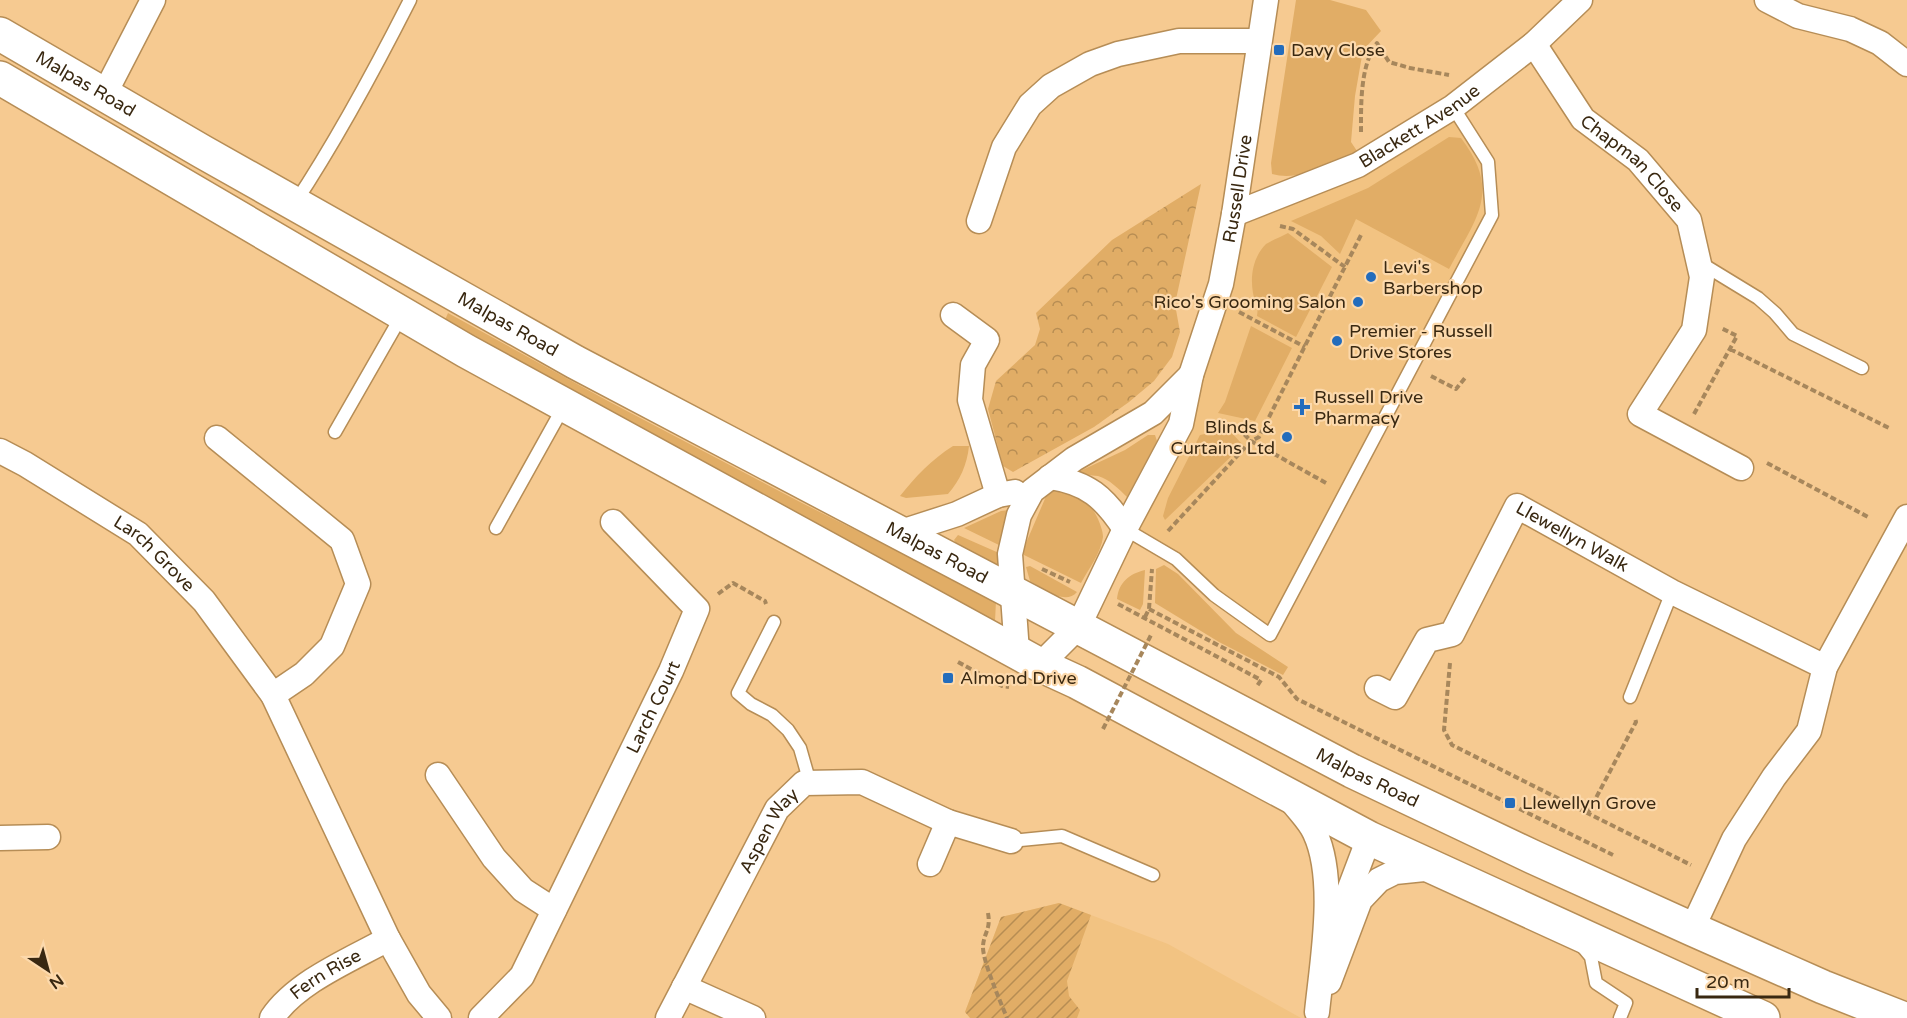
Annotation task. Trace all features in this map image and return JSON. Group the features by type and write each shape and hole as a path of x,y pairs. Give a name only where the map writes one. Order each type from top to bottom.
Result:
{"main road":[{"name":"Malpas Road","path":"0,34 575,362 1394,791 1692,929 1823,987 1902,1018"},
{"path":"0,78 402,314 1028,658 1370,838 1763,1018"},
{"path":"1370,838 1394,791"}],"street":[{"path":"104,94 153,0"},
{"name":"Russell Drive","path":"1191,375 1153,413 1074,459 1041,484 1019,515 1010,554 1014,593 1028,658 1078,627 1125,529 1181,424 1191,375 1221,284 1234,214 1266,0"},
{"name":"Blackett Avenue","path":"1234,214 1358,165 1453,107 1534,44 1580,0"},
{"path":"1767,0 1798,16 1850,29 1880,43 1907,64"},
{"path":"979,220 1004,147 1030,105 1052,86 1090,64 1118,54 1179,41 1259,41"},
{"name":"Chapman Close","path":"1534,44 1583,119 1638,159 1689,220 1702,277 1694,330 1640,414 1741,468"},
{"path":"953,315 987,340 973,364 970,400 998,495"},
{"path":"218,438 342,540 358,584 332,646 304,674 273,695"},
{"name":"Larch Grove","path":"0,451 138,534 204,601 273,695 388,939 419,994 439,1018"},
{"path":"898,533 957,514 998,495 1041,484 1072,480 1093,491 1115,514 1125,529"},
{"name":"Llewellyn Walk","path":"1452,634 1517,506 1672,592 1825,667"},
{"path":"1692,929 1734,839 1774,777 1809,731 1825,667 1907,517"},
{"path":"614,522 697,609"},
{"name":"Larch Court","path":"481,1018 522,976 671,671 697,609"},
{"path":"1377,688 1395,697 1427,640 1452,634"},
{"path":"438,775 494,858 523,890 554,910"},
{"name":"Aspen Way","path":"668,1018 777,809 804,783 862,782 948,822 1011,841"},
{"path":"1288,796 1315,832 1324,863 1325,930 1316,1015"},
{"path":"930,864 948,822"},
{"path":"0,838 48,837"},
{"path":"1316,1015 1340,910 1370,838"},
{"path":"1316,1015 1360,900 1379,880 1395,872 1434,868"},
{"name":"Fern Rise","path":"272,1018 280,1006 316,979 388,939"},
{"path":"684,987 753,1018"}],"lane":[{"path":"295,204 383,53 410,0"},
{"path":"1125,529 1176,559 1214,595 1270,635 1492,215 1488,162 1453,107"},
{"path":"1698,261 1758,298 1775,313 1792,334 1862,369"},
{"path":"335,432 402,314"},
{"path":"496,528 565,405"},
{"path":"1630,697 1672,592"},
{"path":"774,622 738,693 751,704 772,715 788,730 800,748 810,783"},
{"path":"1011,841 1062,836 1153,875"},
{"path":"1569,929 1591,957 1596,983 1626,1003 1624,1017"}],"path":[{"path":"1377,154 1361,145 1361,103 1369,54 1377,44 1389,62 1451,75 1445,84"},
{"path":"1234,214 1293,229 1345,267"},
{"path":"1144,618 1149,609 1154,546 1251,441 1259,437 1361,236"},
{"path":"1216,299 1305,346"},
{"path":"1682,436 1737,336 1696,316"},
{"path":"1730,349 1889,428"},
{"path":"1426,385 1430,376 1456,389 1465,378"},
{"path":"1181,424 1235,425 1251,441 1344,493"},
{"path":"1741,468 1755,457 1870,518"},
{"path":"697,609 733,583 765,601 774,622"},
{"path":"1149,609 1279,677 1297,699 1620,858"},
{"path":"1452,634 1444,730 1452,745 1716,878"},
{"path":"1103,729 1151,635"},
{"path":"1588,813 1636,722 1630,697"},
{"path":"988,914 990,925 983,946 993,982 1007,1018"}],"shaded area":[{"path":"1453,107 1488,162 1492,215 1270,635 1176,559 1125,529 1181,424 1234,214"},
{"path":"1059,903 1168,944 1301,1018 971,1018 965,1012 1001,917"}],"green space":[{"path":"1296,0 1330,0 1366,10 1381,31 1363,50 1355,96 1351,142 1357,151 1316,170 1283,176 1272,174 1271,163"},
{"path":"1449,137 1461,138 1473,157 1480,174 1482,190 1475,219 1449,269 1356,219 1340,254 1321,236 1291,221 1368,188"},
{"path":"1201,184 1175,304 1180,332 1172,357 1154,381 1094,427 1013,472 1003,466 988,409 996,381 1035,345 1040,329 1036,313 1112,240"},
{"path":"1288,233 1332,267 1296,337 1257,316 1252,287 1252,273 1262,249 1266,244"},
{"path":"448,313 608,401 802,503 996,601 995,621 445,320"},
{"path":"1251,326 1292,348 1255,421 1218,413 1225,402"},
{"path":"1228,429 1243,445 1165,520 1163,516 1168,498 1200,435"},
{"path":"1148,435 1155,435 1157,441 1127,497 1106,479 1078,472 1125,450"},
{"path":"953,446 969,446 962,472 948,494 906,498 900,496 924,469"},
{"path":"1053,491 1074,496 1086,503 1095,512 1101,528 1103,537 1100,549 1081,583 1024,555 1023,550 1047,494"},
{"path":"1009,510 1002,531 1001,546 964,528 1001,511"},
{"path":"958,535 999,553 999,566 957,545 954,540"},
{"path":"1164,565 1178,574 1236,633 1288,667 1283,675 1219,642 1155,603 1156,569"},
{"path":"1030,566 1077,592 1072,596 1060,597 1047,591 1030,581 1026,567"},
{"path":"1145,570 1143,604 1140,610 1117,599 1123,583 1134,574"},
{"path":"1059,903 1091,915 1067,981 1069,996 1080,1010 1077,1018 970,1018 965,1012 1001,917"}],"place":[{"name":"Davy Close","path":"1279,50"},
{"name":"Levi's Barbershop","path":"1371,277"},
{"name":"Rico's Grooming Salon","path":"1358,302"},
{"name":"Premier - Russell Drive Stores","path":"1337,341"},
{"name":"Russell Drive Pharmacy","path":"1302,407"},
{"name":"Blinds & Curtains Ltd","path":"1287,437"},
{"name":"Almond Drive","path":"948,678"},
{"name":"Llewellyn Grove","path":"1510,803"}]}
